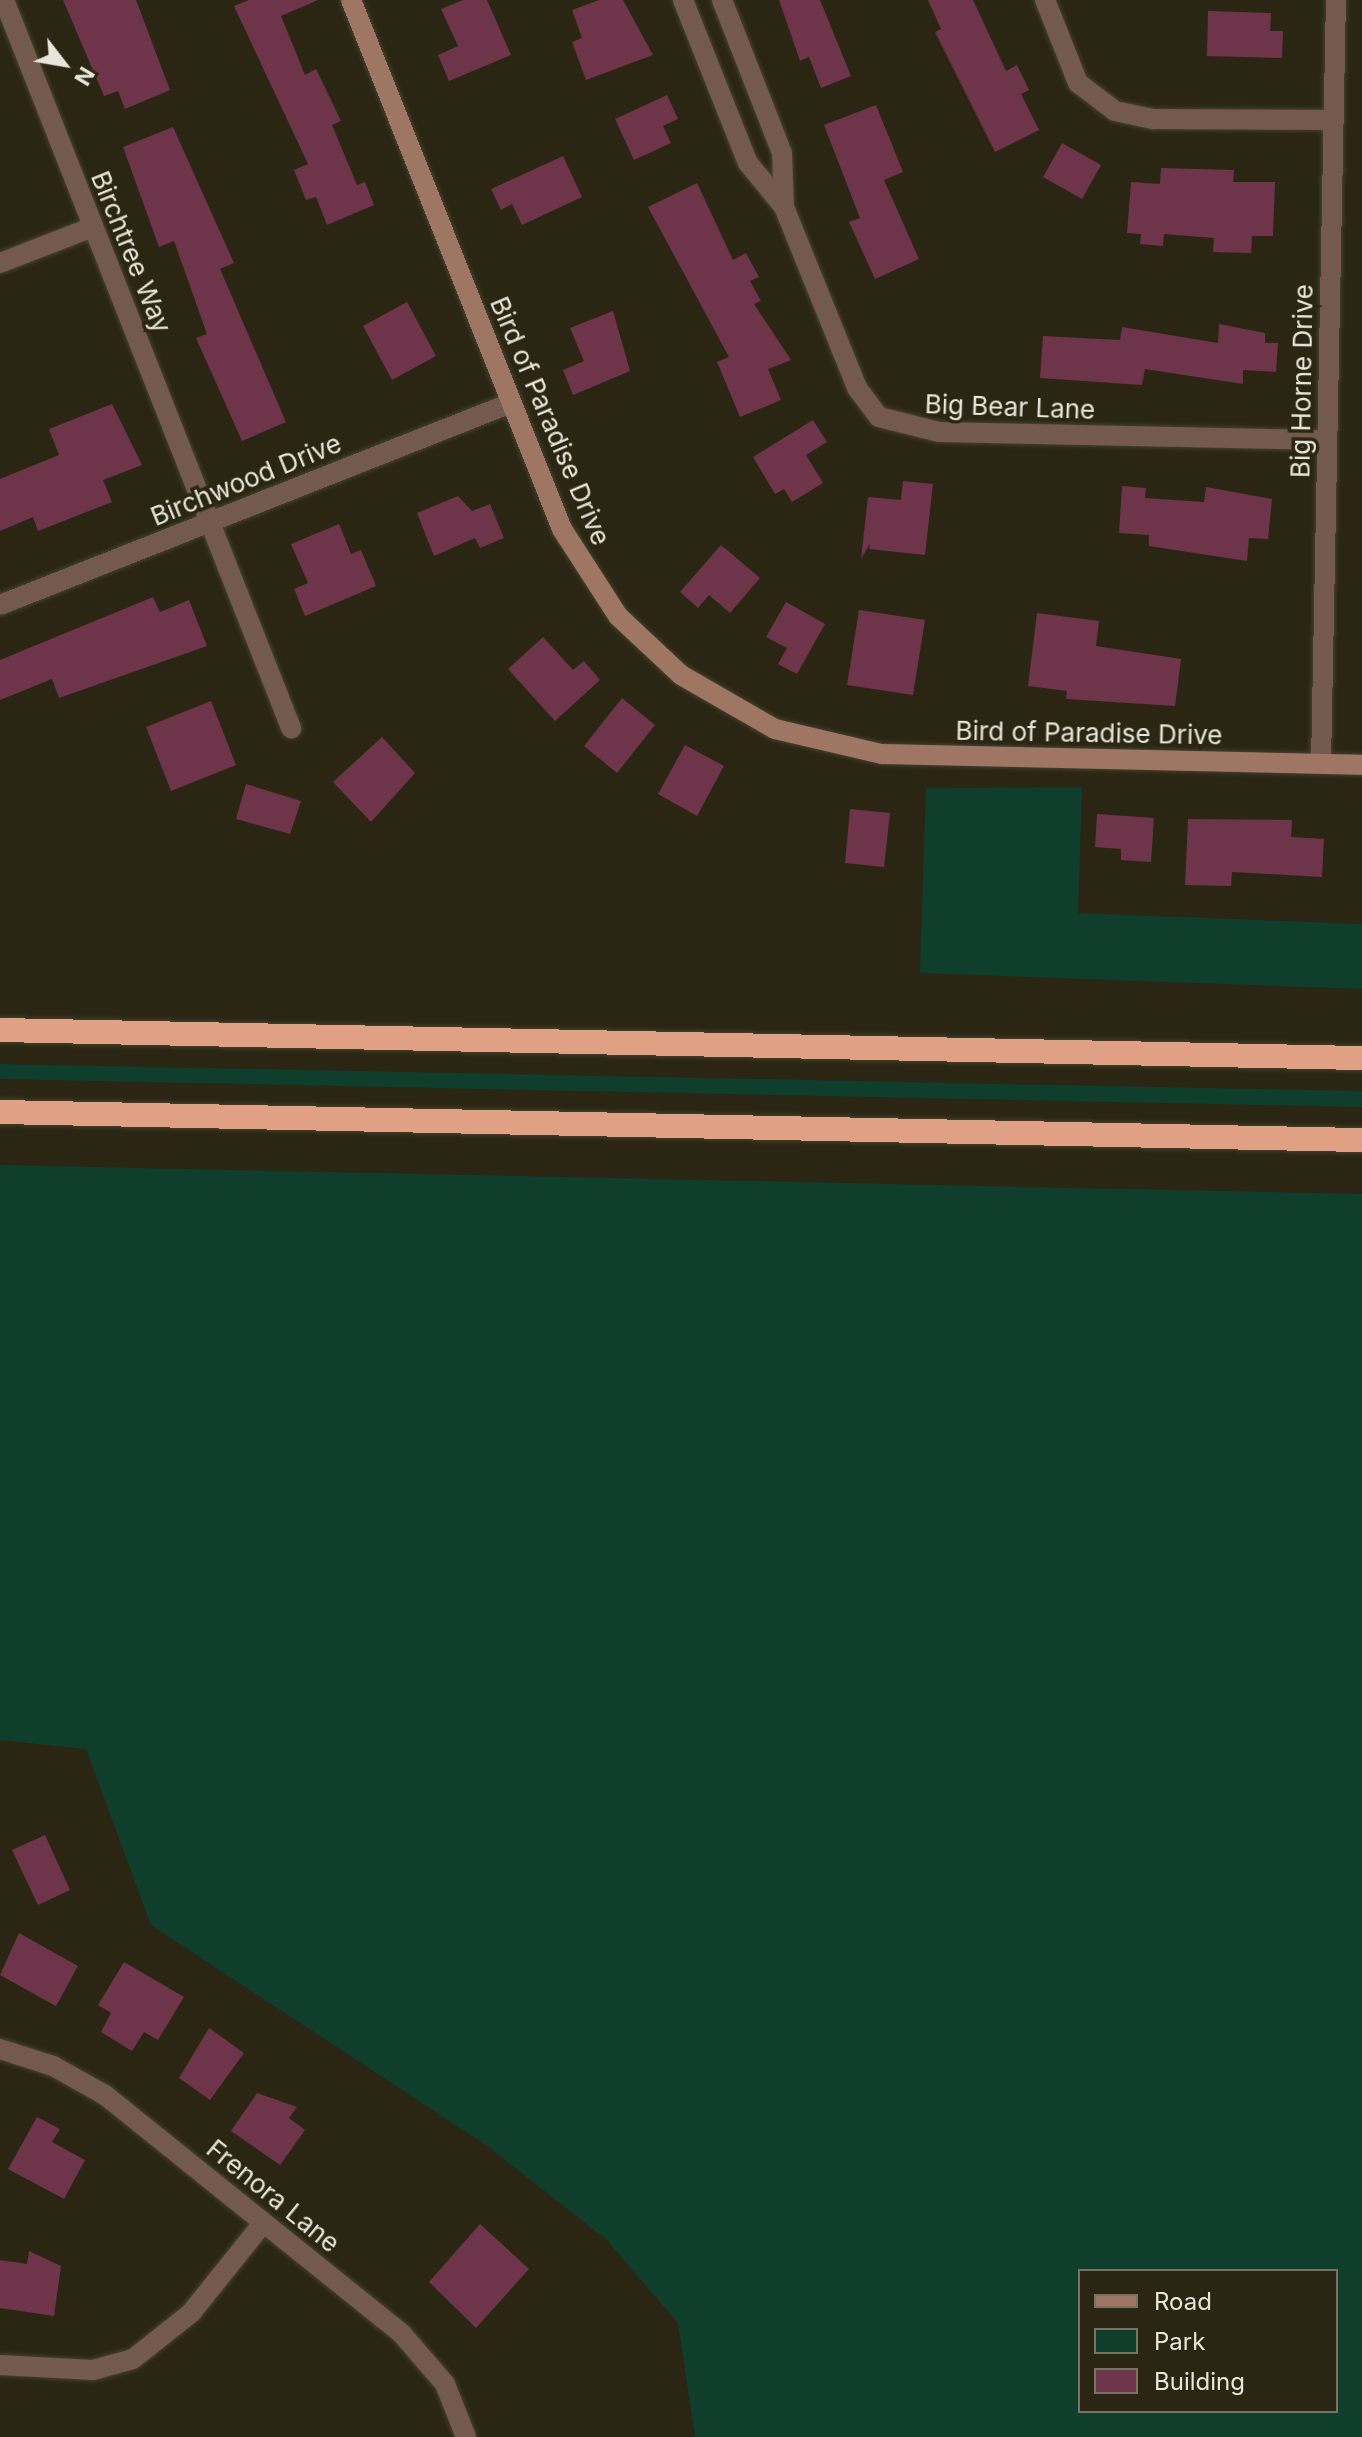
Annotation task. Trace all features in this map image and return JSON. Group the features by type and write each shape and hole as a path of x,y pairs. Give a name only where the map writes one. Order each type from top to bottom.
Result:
{"highway":[{"path":"0,1030 1362,1058"},
{"path":"0,1112 1362,1140"}],"street":[{"name":"Birchtree Way","path":"4,0 291,728"},
{"name":"Bird of Paradise Drive","path":"351,0 562,529 618,616 681,675 775,729 906,756 1362,765"},
{"name":"Big Bear Lane","path":"683,0 748,163 784,207 857,388 887,422 939,432 1327,440"},
{"name":"Big Bear Lane","path":"722,0 782,153 784,207"},
{"path":"1045,0 1078,83 1115,111 1153,119 1334,120"},
{"name":"Big Horne Drive","path":"1321,764 1336,0"},
{"path":"0,263 93,227"},
{"name":"Birchwood Drive","path":"0,605 511,403"},
{"name":"Frenora Lane","path":"0,2049 53,2066 105,2095 424,2355 445,2384 466,2437"},
{"path":"0,2365 93,2370 133,2359 191,2313 263,2223"}],"green space":[{"path":"1082,787 1078,913 1362,924 1362,989 920,973 926,788"},
{"path":"0,1064 1362,1091 1362,1107 0,1079"},
{"path":"0,1165 1362,1194 1362,2437 695,2437 678,2323 607,2240 486,2145 151,1925 86,1749 0,1740"}],"building":[{"path":"63,0 136,0 170,90 125,109 118,91 104,96"},
{"path":"249,0 318,0 281,16 305,75 316,69 341,121 332,125 357,185 365,182 374,205 327,225 316,197 306,200 294,170 308,164 234,6"},
{"path":"463,0 487,0 511,55 449,81 438,55 458,46 441,9"},
{"path":"599,0 623,0 653,55 586,80 572,42 582,38 572,10"},
{"path":"779,0 820,0 851,76 821,88 809,57 800,61"},
{"path":"928,0 973,0 1006,71 1017,65 1029,90 1021,94 1039,130 995,152 935,32 941,29"},
{"path":"1208,11 1271,13 1270,31 1283,31 1282,58 1207,56"},
{"path":"667,95 678,119 663,126 671,143 634,160 615,119"},
{"path":"876,105 903,172 884,180 919,259 875,279 849,222 860,218 824,125"},
{"path":"173,127 234,263 220,269 286,422 242,441 196,338 207,334 174,241 159,247 123,147"},
{"path":"1062,143 1101,165 1082,199 1043,177"},
{"path":"563,156 582,197 522,225 512,204 501,210 491,189"},
{"path":"1161,168 1234,170 1233,182 1275,182 1273,236 1252,236 1251,253 1213,252 1214,238 1164,234 1163,246 1140,244 1141,234 1127,233 1131,182 1160,184"},
{"path":"697,183 733,260 746,253 759,277 750,281 761,301 754,304 791,360 768,369 781,400 740,417 717,362 729,357 648,207"},
{"path":"407,302 436,356 392,380 363,326"},
{"path":"613,311 630,371 573,395 563,370 584,361 570,328"},
{"path":"1219,324 1265,333 1265,343 1278,343 1276,372 1243,370 1243,384 1145,369 1142,385 1040,378 1043,336 1120,340 1122,327 1218,343"},
{"path":"112,404 142,465 103,480 112,502 38,531 33,517 0,531 0,479 59,455 49,429"},
{"path":"813,420 827,442 806,455 823,483 792,502 784,489 775,494 753,457"},
{"path":"903,481 933,484 925,555 869,549 870,543 861,559 868,497 901,500"},
{"path":"1122,486 1146,488 1145,498 1204,502 1206,487 1272,499 1268,539 1249,538 1247,561 1149,546 1149,535 1119,533"},
{"path":"458,496 472,511 490,504 504,538 480,548 475,538 434,556 417,513"},
{"path":"339,524 351,554 361,550 376,586 305,616 294,589 308,583 291,544"},
{"path":"721,545 760,578 730,613 709,595 698,608 680,592"},
{"path":"153,597 160,612 189,600 207,646 59,698 52,679 0,700 0,660"},
{"path":"786,602 825,624 797,674 778,664 787,648 766,637"},
{"path":"859,610 925,620 913,695 847,685"},
{"path":"1037,613 1099,621 1096,646 1181,659 1175,706 1066,699 1067,691 1028,686"},
{"path":"543,637 573,670 584,661 600,680 555,721 508,669"},
{"path":"622,698 655,725 617,773 584,746"},
{"path":"211,701 236,765 171,791 146,727"},
{"path":"382,737 415,773 371,822 333,782"},
{"path":"685,745 724,766 697,816 658,794"},
{"path":"246,784 301,801 290,834 236,819"},
{"path":"850,809 890,813 884,867 845,863"},
{"path":"1097,814 1154,818 1151,862 1121,860 1121,849 1095,847"},
{"path":"1188,819 1292,820 1291,837 1324,839 1322,877 1232,872 1231,886 1185,885"},
{"path":"45,1835 70,1890 38,1905 12,1850"},
{"path":"19,1933 78,1966 56,2006 0,1975"},
{"path":"124,1962 184,1997 158,2040 144,2032 132,2051 101,2032 111,2013 98,2005"},
{"path":"209,2028 244,2053 210,2100 179,2078"},
{"path":"257,2093 297,2107 289,2118 305,2130 280,2165 231,2131"},
{"path":"37,2117 60,2129 52,2142 85,2160 64,2199 8,2169"},
{"path":"480,2224 529,2269 476,2328 429,2282"},
{"path":"29,2251 61,2266 54,2316 0,2308 0,2260 27,2264"}]}
